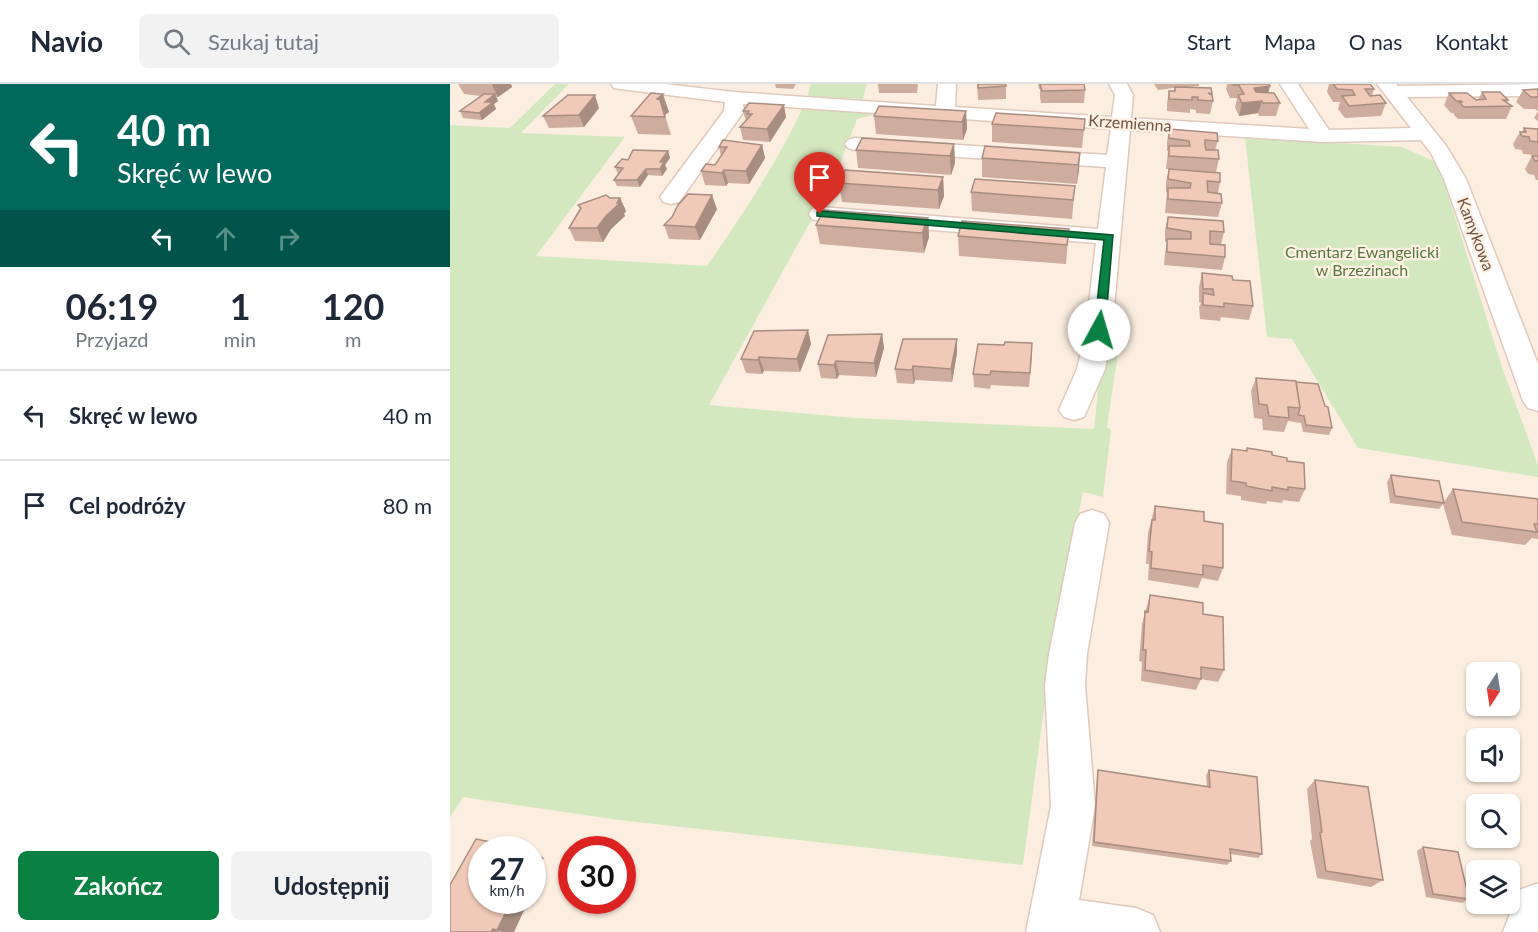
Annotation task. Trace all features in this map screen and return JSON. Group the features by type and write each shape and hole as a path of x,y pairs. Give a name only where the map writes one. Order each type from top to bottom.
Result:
{"street":[{"name":"Krzemienna","path":"620,84 734,98 1323,136 1427,134"},
{"path":"945,112 947,84"},
{"path":"1074,410 1091,369 1099,330 1124,95 1118,84"},
{"path":"1289,84 1323,136"},
{"path":"1389,88 1538,90"},
{"name":"Kamykowa","path":"1389,88 1427,134 1455,179 1538,401"},
{"path":"671,197 734,111 734,98"},
{"path":"855,144 1118,162"},
{"path":"820,214 1109,237"},
{"path":"1092,523 1068,654 1065,685 1073,806 1051,926 1136,932"}],"green space":[{"path":"555,84 569,84 521,133 625,137 536,256 707,266 771,168 804,105 837,108 837,111 876,114 857,119 835,177 709,405 855,418 1094,429 1102,351 1118,353 1107,427 1111,430 1103,497 1083,492 1054,635 1023,865 619,820 463,797 450,818 450,125 510,128"},
{"path":"811,84 867,84 863,99 842,98 840,102 807,98"},
{"name":"Cmentarz Ewangelicki w Brzezinach","path":"1245,137 1402,147 1438,163 1502,367 1538,465 1538,477 1358,448 1292,339 1267,337"}],"building":[{"path":"978,84 1006,84 1006,86 978,88"},
{"path":"1040,84 1084,84 1085,90 1042,91"},
{"path":"1232,84 1269,84 1270,86 1254,88 1256,92 1274,93 1280,103 1263,103 1262,101 1242,103 1238,95 1244,94 1239,85"},
{"path":"1333,84 1370,84 1374,89 1365,89 1370,96 1380,95 1386,103 1349,106 1342,96 1355,95 1352,90 1337,89"},
{"path":"1175,87 1211,88 1212,94 1208,93 1212,95 1213,101 1198,100 1198,97 1192,97 1192,100 1169,99 1169,91 1175,91"},
{"path":"1538,89 1538,97 1531,97 1523,90"},
{"path":"1482,92 1500,92 1508,100 1503,100 1512,106 1464,107 1459,102 1461,101 1456,101 1449,93 1467,93 1476,100 1486,99"},
{"path":"651,93 663,94 657,99 660,100 665,117 631,116"},
{"path":"484,94 495,94 485,102 493,102 479,113 460,111"},
{"path":"568,95 595,95 579,115 543,116"},
{"path":"749,103 784,105 767,129 740,127 752,114 747,114 749,111 743,111"},
{"path":"879,106 966,111 962,122 874,116"},
{"path":"996,113 1085,119 1084,130 992,124"},
{"path":"1524,128 1538,129 1538,142 1530,141 1529,137 1522,136 1520,132 1526,132"},
{"path":"1169,129 1217,133 1218,141 1205,140 1205,145 1206,150 1218,150 1219,159 1169,156 1169,146 1190,146 1189,141 1169,138"},
{"path":"862,138 954,144 950,156 856,150"},
{"path":"723,140 762,145 746,171 724,170 722,173 701,171 706,164 715,165 727,147 719,147"},
{"path":"985,146 1080,153 1078,165 982,158"},
{"path":"633,150 668,151 660,162 664,162 660,169 646,169 637,180 614,180 623,168 615,167 622,159 628,160"},
{"path":"1169,169 1220,173 1220,182 1207,181 1208,192 1221,194 1222,203 1168,199 1168,188 1190,188 1191,183 1168,179"},
{"path":"845,170 943,177 938,190 839,183"},
{"path":"975,179 1075,186 1073,200 971,192"},
{"path":"688,194 712,195 695,227 664,225 672,217 678,205"},
{"path":"606,195 610,198 620,198 617,203 620,203 597,228 569,228 581,208 578,205"},
{"path":"824,210 928,218 922,233 816,225"},
{"path":"1168,217 1223,221 1224,232 1210,231 1210,244 1225,245 1225,257 1167,252 1167,239 1191,239 1191,232 1167,228"},
{"path":"962,221 1069,229 1067,245 958,236"},
{"path":"1202,273 1232,276 1233,280 1250,281 1253,306 1224,303 1224,307 1203,305 1203,293 1214,295 1213,289 1203,289"},
{"path":"808,330 797,359 759,357 758,360 741,359 754,331"},
{"path":"882,334 874,363 836,361 834,365 818,364 828,335"},
{"path":"903,339 957,339 951,369 913,366 912,370 895,369"},
{"path":"1005,342 1032,343 1030,373 991,371 990,375 973,374 978,344 1004,345"},
{"path":"1256,378 1296,381 1300,408 1288,407 1289,418 1269,416 1267,405 1259,404"},
{"path":"1296,382 1318,384 1325,406 1328,407 1332,428 1306,425 1304,416 1298,415 1300,408"},
{"path":"1247,448 1272,452 1272,455 1287,458 1287,461 1304,463 1305,489 1288,487 1288,490 1272,487 1272,491 1231,481 1232,449 1247,451"},
{"path":"1391,475 1439,481 1444,503 1395,496"},
{"path":"1453,489 1538,499 1538,524 1534,524 1537,532 1462,522"},
{"path":"1155,506 1204,512 1204,521 1223,524 1223,568 1203,565 1203,575 1151,568 1152,552 1149,551 1152,520 1155,520"},
{"path":"1150,595 1203,603 1203,614 1223,617 1224,670 1201,667 1201,679 1145,670 1146,650 1143,650 1145,611 1148,612"},
{"path":"1098,770 1210,787 1209,770 1257,777 1262,854 1230,849 1231,861 1094,842"},
{"path":"1315,780 1368,787 1383,880 1326,871"},
{"path":"1423,847 1458,852 1466,886 1466,899 1433,894"},
{"path":"468,853 468,914 505,914 497,930 450,932 450,885"}],"route":[{"path":"820,214 1109,237 1099,330"}]}
